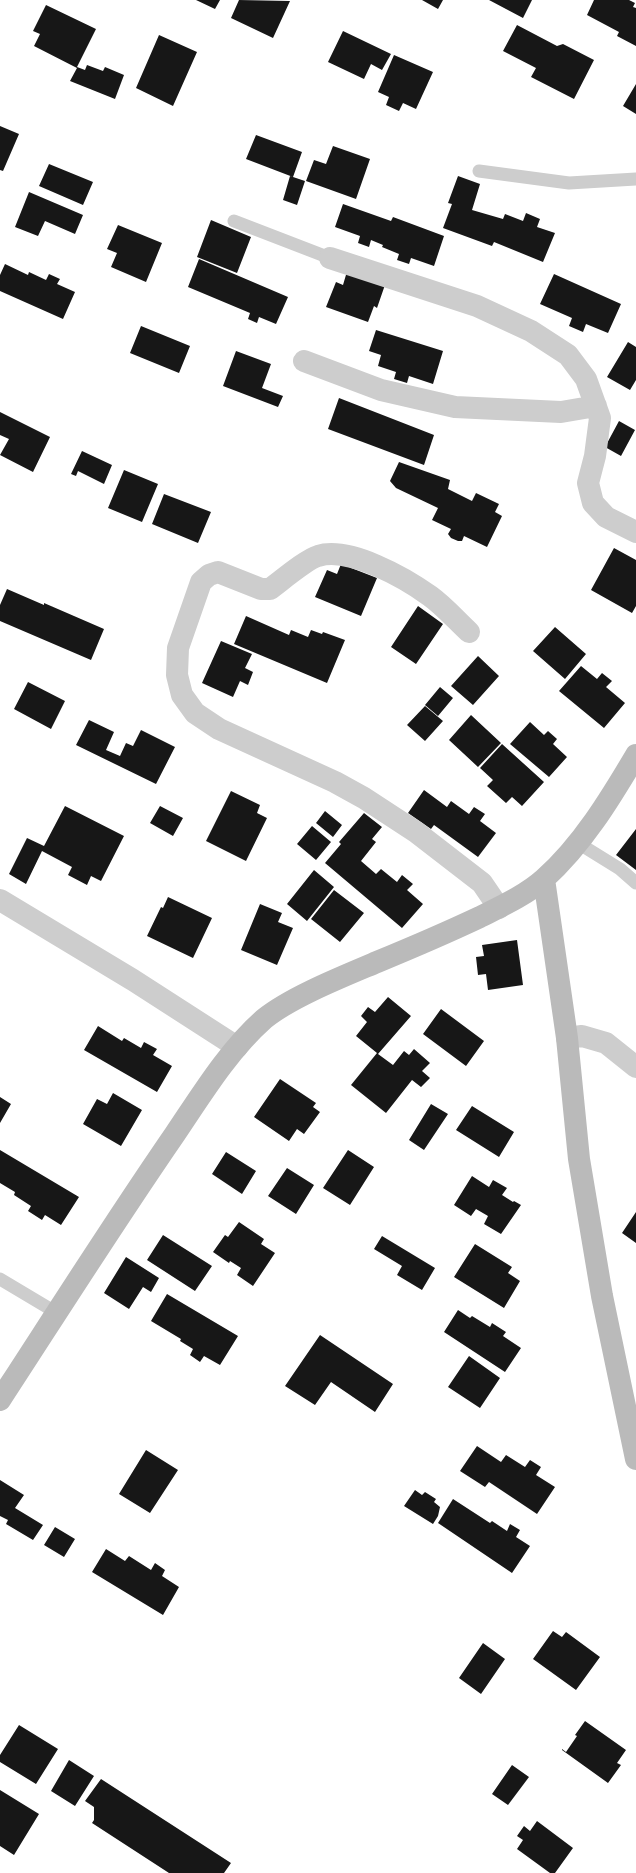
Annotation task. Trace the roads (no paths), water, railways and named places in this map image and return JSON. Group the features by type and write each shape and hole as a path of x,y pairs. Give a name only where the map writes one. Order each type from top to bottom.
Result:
{"street":[{"path":"330,258 477,306 531,331 568,355 586,379 600,418 588,483 593,503 606,517 636,532"},
{"path":"304,361 381,390 455,407 561,412 596,406"},
{"path":"468,632 431,597 399,577 368,562 332,553 316,556 270,589 261,589 218,572 208,575 201,582 178,648 177,675 182,695 195,713 218,729 335,782 364,798 416,832 482,883 499,908"},
{"path":"0,1400 162,1153 237,1047 250,1032 267,1017 295,1000 499,908 532,889 544,879 578,843 636,756"},
{"path":"544,879 567,1038 579,1159 602,1296 633,1425 636,1460"},
{"path":"0,900 133,980 237,1047"},
{"path":"567,1038 582,1036 606,1043 636,1067"}],"lane":[{"path":"479,171 569,183 636,179"},
{"path":"234,221 330,258"},
{"path":"578,843 620,869 636,883"},
{"path":"0,1279 57,1313"}]}
